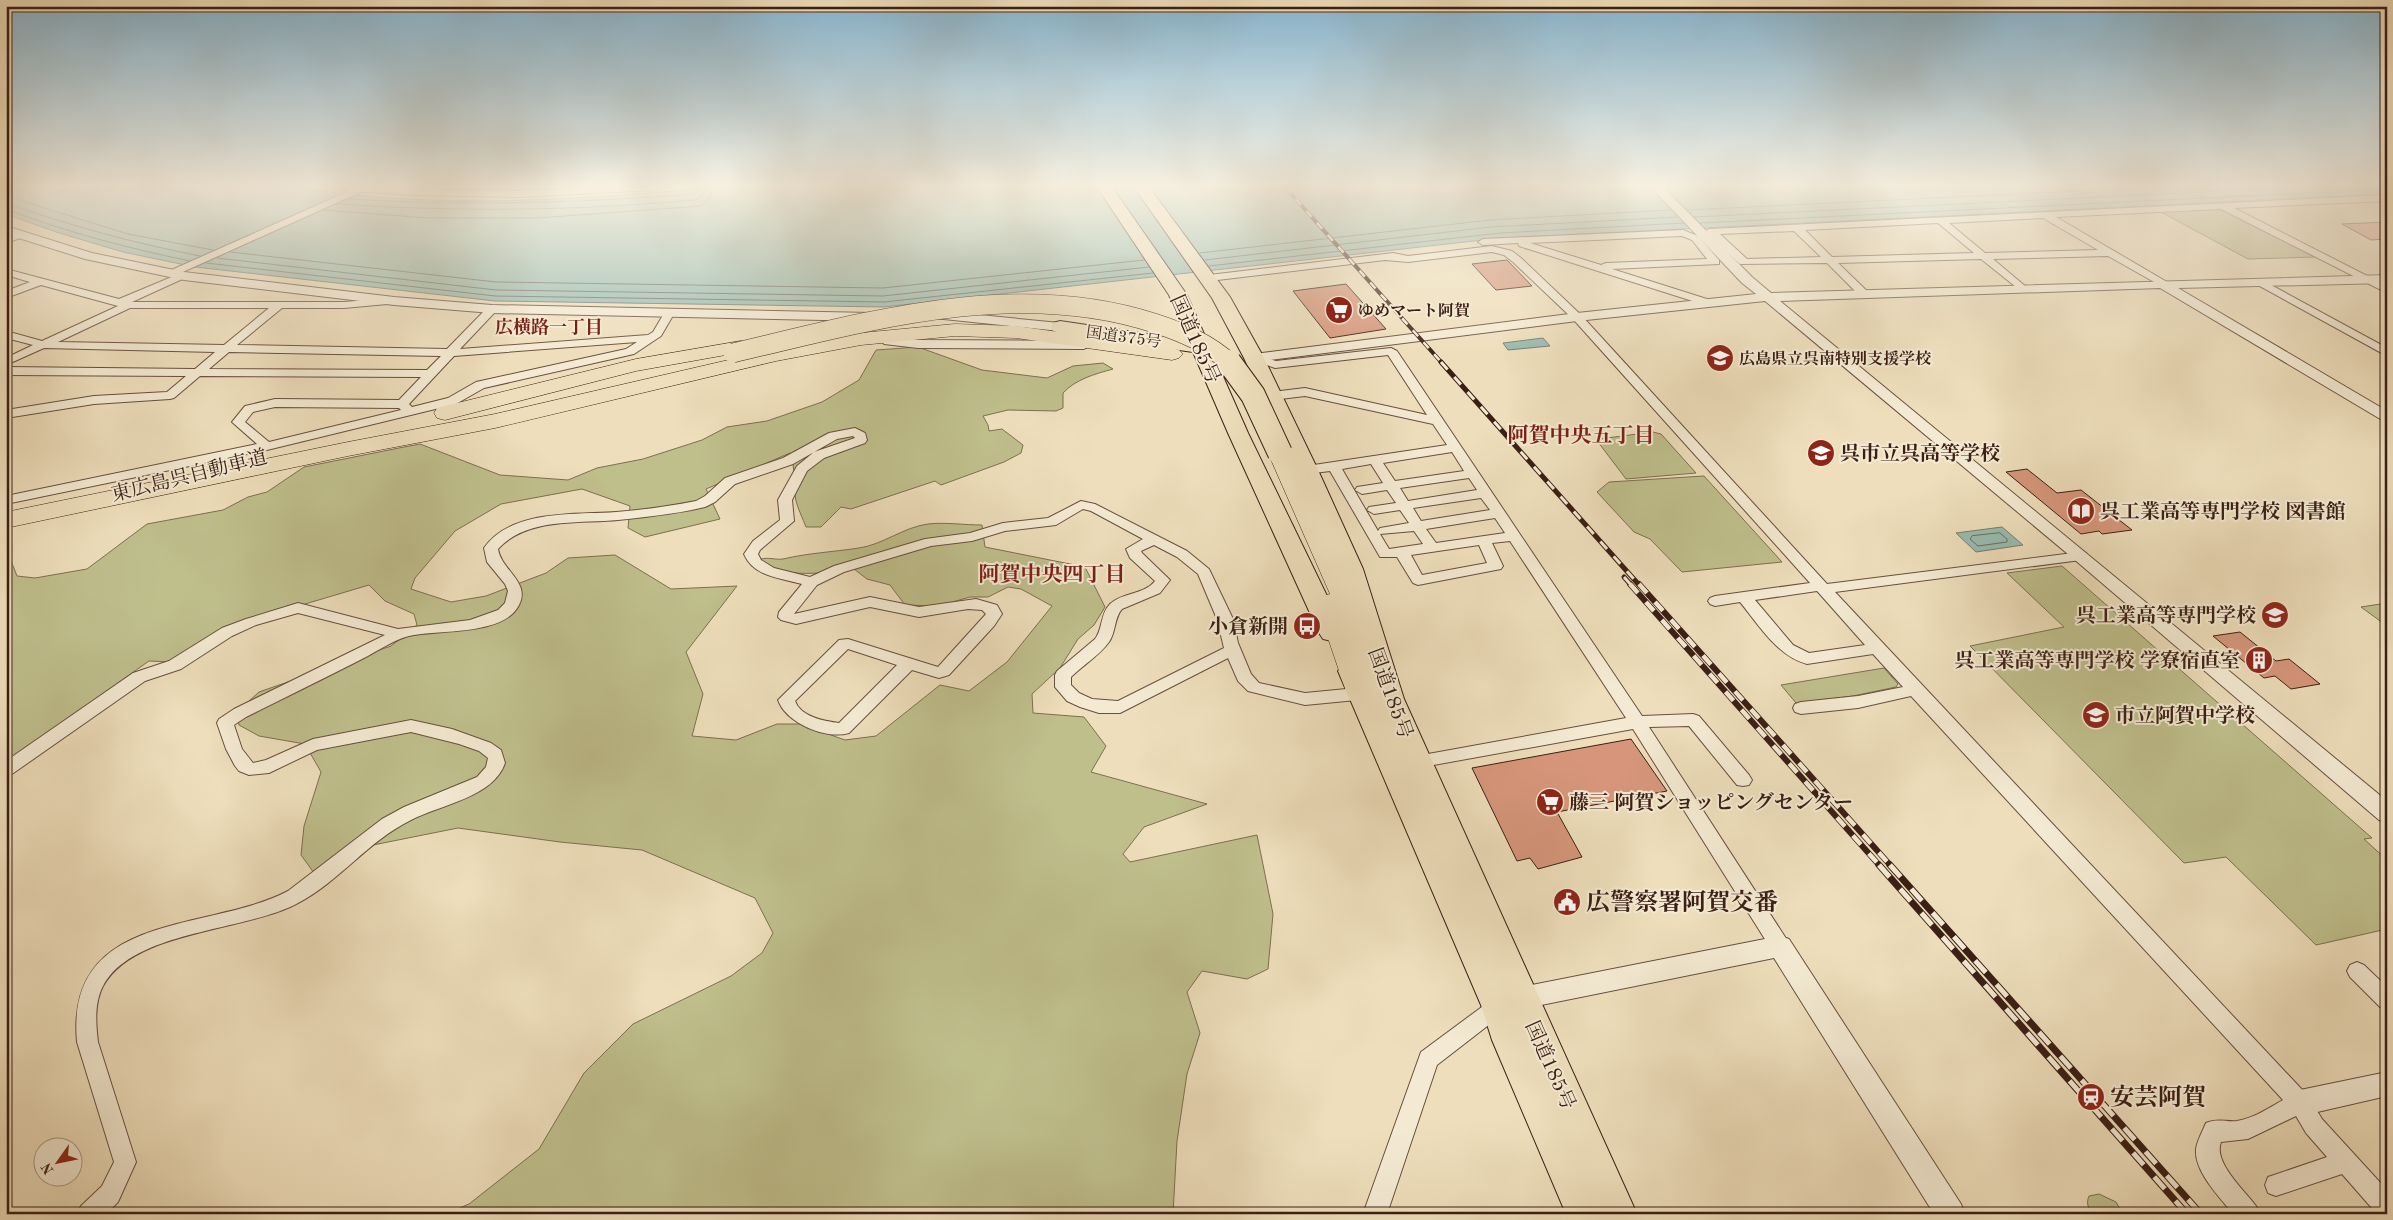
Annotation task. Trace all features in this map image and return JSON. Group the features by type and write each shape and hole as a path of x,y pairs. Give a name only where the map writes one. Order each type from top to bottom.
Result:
{"highway":[{"name":"国道185号","path":"1144,244 1171,283 1185,308 1203,354 1298,562 1416,762 1510,1002 1509,1040 1586,1214"},
{"name":"国道185号","path":"1183,244 1207,276 1254,358 1308,470 1351,569 1374,692 1510,1002 1618,1214"},
{"path":"373,432 735,356 962,314 1040,309 1105,315 1166,332 1205,354 1224,371 1236,387 1274,454 1318,568 1374,692"},
{"path":"373,432 584,378 693,354 823,335 908,326 987,322 1060,327"},
{"name":"国道375号","path":"1060,327 1203,354"},
{"path":"348,448 495,421 818,346 893,335 955,330 1016,332 1172,354"},
{"name":"国道375号","path":"1172,354 1203,354 1254,358"},
{"path":"348,448 735,356"},
{"name":"東広島呉自動車道","path":"6,520 373,432"},
{"name":"東広島呉自動車道","path":"6,520 348,448"}],"street":[{"path":"49,244 89,256 178,273 394,301 492,309 725,313 823,317 954,316 1060,327"},
{"path":"6,362 125,304 178,273 241,244"},
{"path":"1207,276 1385,258 1446,246 1473,244"},
{"path":"1521,244 1706,302"},
{"path":"1593,267 1715,262 1700,244"},
{"path":"1710,244 1747,280 2081,556 2387,814"},
{"path":"1716,244 1744,262 2109,253"},
{"path":"1814,244 1864,293"},
{"path":"1968,244 2021,288"},
{"path":"2093,244 2387,418"},
{"path":"2295,244 2387,290"},
{"path":"1385,258 1408,259 1492,249 1508,254 1577,316 1876,648 2300,1103 2314,1126 2387,1208"},
{"path":"6,272 125,304 278,306 372,304 394,301"},
{"path":"1254,358 1577,316 1768,297 2021,288 2387,279"},
{"path":"6,295 38,282"},
{"path":"2260,282 2387,353"},
{"path":"6,414 94,400 170,395 278,306"},
{"path":"406,408 432,374 492,309"},
{"path":"6,500 267,446 406,408 452,401 480,385 630,352 651,338 661,328 670,312"},
{"path":"725,313 825,329"},
{"path":"6,334 44,345 452,353 651,338"},
{"path":"889,341 918,344 1056,344 1172,354"},
{"path":"1254,358 1275,364 1391,351 1436,416 1436,421 1637,722 1951,1214"},
{"path":"6,372 432,374"},
{"path":"1272,396 1305,392 1436,421"},
{"path":"267,446 238,422 249,409 275,403 406,408"},
{"path":"89,1214 110,1194 125,1162 89,1052 86,1036 88,1002 93,986 100,974 126,953 154,939 280,904 297,896 390,822 402,815 468,790 483,782 492,773 496,765 495,755 491,750 470,741 412,726 312,745 261,768 247,769 226,733 225,723 240,713 399,634 419,628 468,626 503,614 512,604 515,591 513,585 493,561 491,548 504,535 529,526 566,519 617,516 700,504 710,499 730,481 788,461 833,436 855,432 861,436 861,440 819,455 802,468 785,500 787,521 758,543 751,554 755,563 769,571 812,582"},
{"path":"1308,470 1455,448"},
{"path":"1375,461 1432,548"},
{"path":"1334,466 1385,554 1513,536"},
{"path":"1362,490 1471,474"},
{"path":"1374,510 1484,493"},
{"path":"909,663 843,729 806,720 794,714 787,707 786,700 790,694 844,644 909,663 939,673 989,623 994,614 992,608 985,604 972,604 926,612 904,612 881,603 870,602 796,619 786,617 787,612 812,582 839,569 930,542 972,538 1003,527 1051,522 1081,505 1095,508 1182,554 1204,572 1225,619 1232,650 1244,677 1254,687 1305,699 1374,692"},
{"path":"1385,531 1498,513"},
{"path":"1153,540 1133,549 1135,554 1163,580 1161,585 1152,592 1118,606 1110,614 1104,637 1063,675 1063,687 1073,697 1086,703 1099,707 1120,707 1232,650"},
{"path":"1402,552 1418,580 1496,566 1484,540"},
{"path":"1714,601 2081,556"},
{"path":"1744,597 1788,649 1807,659 1876,648"},
{"path":"6,770 139,677 175,665 227,632 251,622 298,608 399,634"},
{"path":"1801,708 1858,702 1915,690"},
{"path":"1416,762 1637,722 1693,720 1743,780"},
{"path":"1374,1214 1428,1059 1510,1002 1780,946"},
{"path":"2357,971 2387,1001"},
{"path":"2248,1214 2211,1166 2207,1149 2214,1130 2225,1133 2244,1131 2300,1103 2387,1084"},
{"path":"2276,1185 2345,1162"}],"green space":[{"path":"2220,244 2292,244 2317,257 2248,259"},
{"path":"918,347 982,370 1047,378 1073,366 1103,363 1113,369 1086,378 1068,388 1063,393 1063,408 1056,411 1008,410 983,416 989,431 1002,429 1023,445 1021,453 1004,462 941,485 935,481 851,509 841,507 821,527 806,527 799,511 790,453 706,489 720,519 645,537 628,528 630,506 582,489 501,504 455,531 415,578 411,589 451,602 486,596 546,573 568,558 615,555 671,589 737,586 686,652 703,694 692,736 736,740 777,724 800,724 845,740 876,736 940,685 969,691 1007,662 1052,606 1021,589 1008,587 988,597 970,597 938,606 905,605 890,585 867,579 854,569 819,573 792,573 769,566 761,559 783,559 859,548 919,526 948,523 982,525 985,547 1085,567 1105,607 1094,625 1078,639 1060,668 1032,694 1033,713 1084,717 1106,746 1091,772 1207,804 1144,827 1123,854 1130,862 1257,835 1273,914 1268,969 1247,979 1202,971 1187,992 1200,1033 1187,1074 1177,1141 1173,1214 446,1214 469,1204 539,1149 584,1073 633,1024 731,976 762,953 773,933 755,898 642,850 560,842 458,828 348,850 314,873 301,855 304,826 321,772 305,744 259,736 239,725 237,712 259,692 391,646 417,625 414,614 385,601 369,585 295,607 171,662 149,661 6,762 6,548 17,576 35,578 87,569 147,524 223,510 248,497 267,492 304,467 420,444 500,475 568,480 597,468 643,459 702,440 727,427 767,421 822,402 859,380 876,350"},
{"path":"1653,432 1661,434 1696,473 1626,479 1598,442 1599,439"},
{"path":"1704,476 1782,562 1682,572 1650,539 1634,532 1597,492 1609,482"},
{"path":"2062,566 2372,838 2364,839 2387,860 2387,929 2316,945 2226,857 2184,863 1970,646 2064,627 2007,573"},
{"path":"2387,603 2387,626 2361,607"},
{"path":"1884,668 1898,684 1896,687 1853,696 1796,703 1781,685"},
{"path":"2099,1194 2116,1202 2123,1214 2092,1214 2088,1205 2088,1198 2089,1196"}],"water":[{"path":"96,244 1448,244 884,307 495,301 195,267 123,252"},
{"path":"1543,338 1550,346 1508,350 1503,343"},
{"path":"2002,527 2023,545 1976,552 1956,533"}],"building":[{"path":"1507,260 1532,286 1496,290 1472,264"},
{"name":"ゆめマート阿賀","path":"1346,284 1386,329 1330,338 1293,291"},
{"name":"呉工業高等専門学校 図書館","path":"2027,469 2057,493 2081,490 2132,530 2102,534 2099,531 2081,534 2006,472"},
{"name":"呉工業高等専門学校 学寮宿直室","path":"2240,632 2276,661 2289,659 2320,684 2291,689 2275,676 2264,678 2213,636"},
{"name":"藤三 阿賀ショッピングセンター","path":"1631,739 1667,791 1557,812 1582,857 1538,869 1530,858 1517,861 1472,768"}],"railway":[{"path":"1336,244 1442,363"},
{"path":"1441,362 1640,586"},
{"path":"1624,577 1632,586"},
{"path":"1630,584 1880,866"},
{"path":"1639,584 1891,866"},
{"path":"1879,865 2187,1214"},
{"path":"1890,865 2201,1214"}],"place":[{"name":"ゆめマート阿賀","path":"1339,310"},
{"name":"広島県立呉南特別支援学校","path":"1720,358"},
{"name":"呉市立呉高等学校","path":"1821,453"},
{"name":"呉工業高等専門学校 図書館","path":"2081,511"},
{"name":"呉工業高等専門学校","path":"2275,615"},
{"name":"小倉新開","path":"1307,626"},
{"name":"呉工業高等専門学校 学寮宿直室","path":"2259,660"},
{"name":"市立阿賀中学校","path":"2096,715"},
{"name":"藤三 阿賀ショッピングセンター","path":"1550,802"},
{"name":"広警察署阿賀交番","path":"1567,902"},
{"name":"安芸阿賀","path":"2091,1097"}],"district":[{"name":"広横路一丁目","path":"549,327"},
{"name":"阿賀中央五丁目","path":"1581,435"},
{"name":"阿賀中央四丁目","path":"1052,574"}]}
